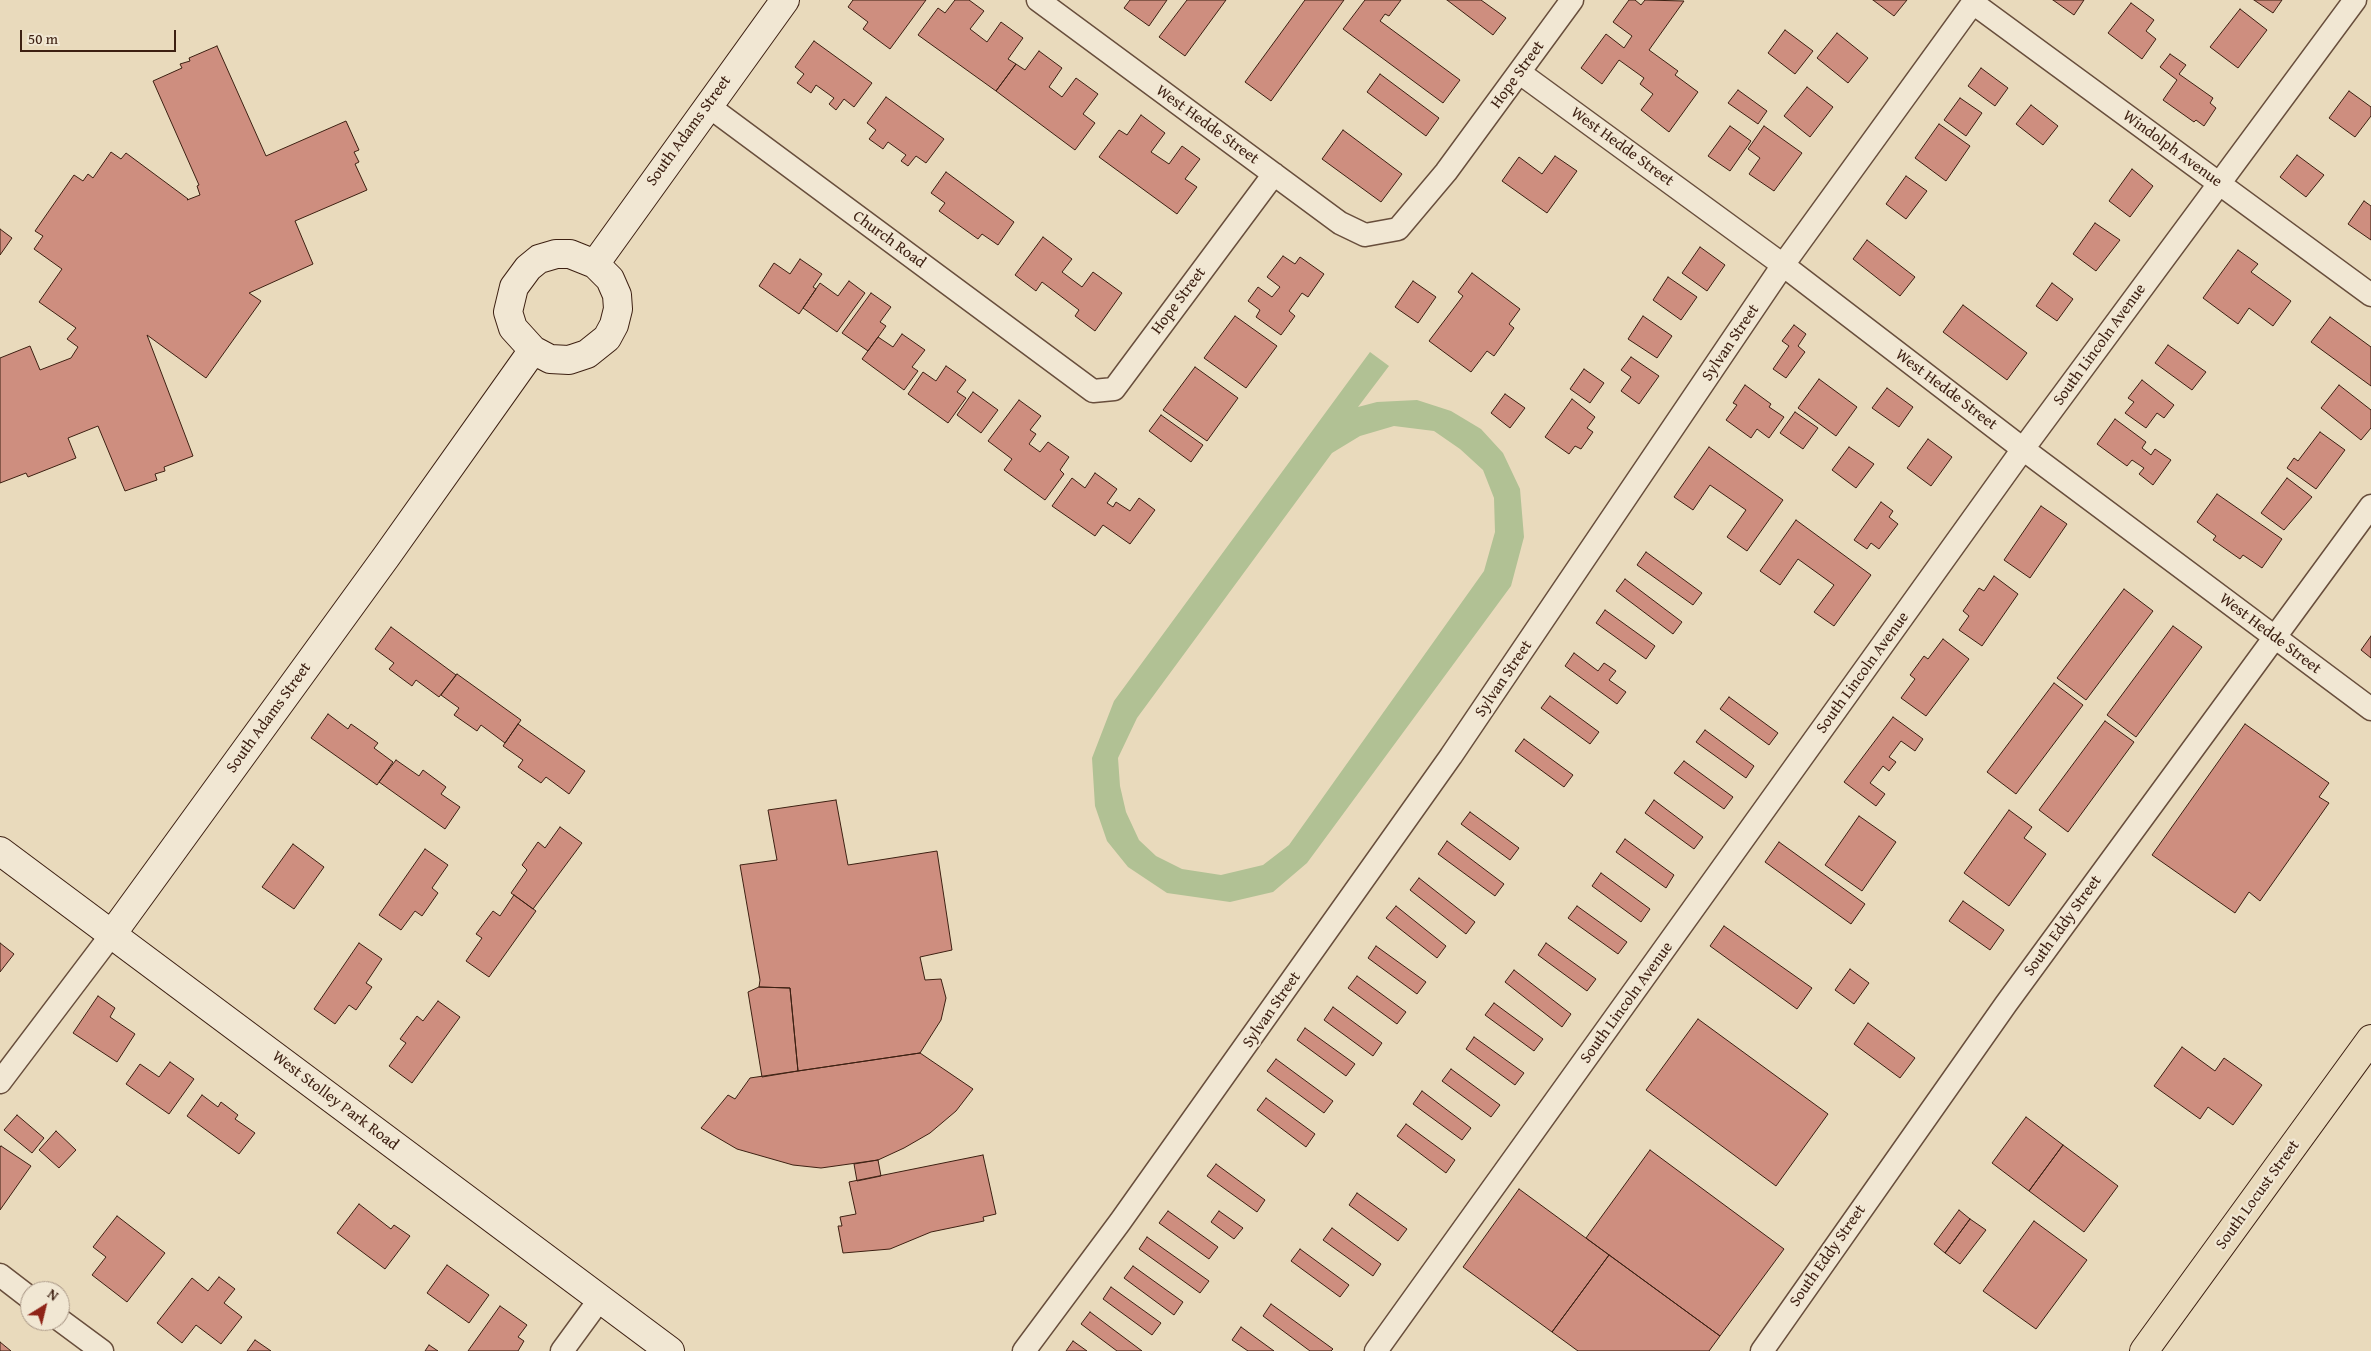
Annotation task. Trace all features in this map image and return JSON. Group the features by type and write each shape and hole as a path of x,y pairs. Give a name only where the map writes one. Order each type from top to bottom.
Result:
{"main road":[{"name":"South Locust Street","path":"2144,1351 2371,1039"}],"street":[{"name":"South Adams Street","path":"595,264 785,0"},
{"name":"West Hedde Street","path":"1038,0 1340,223 1365,235 1382,232"},
{"name":"Hope Street","path":"1382,232 1398,229 1446,172 1572,0"},
{"name":"South Lincoln Avenue","path":"1376,1351 2023,449 2355,0"},
{"name":"Windolph Avenue","path":"1974,1 2371,295"},
{"name":"Sylvan Street","path":"1024,1351 1137,1199 1451,756 1783,265 1974,1"},
{"name":"West Hedde Street","path":"1520,73 1783,265 2023,449 2371,709"},
{"name":"Church Road","path":"707,106 1070,374"},
{"name":"Hope Street","path":"1070,374 1093,390 1114,389 1274,174"},
{"path":"556,254 570,254 595,264 610,279 616,295 618,309 614,325 607,338 587,354 569,360 550,359 534,350 513,328 508,312 510,298 518,281 528,268 539,259 556,254"},
{"name":"South Adams Street","path":"0,1082 112,934 534,350"},
{"name":"South Eddy Street","path":"1762,1351 2006,1004 2371,506"},
{"name":"West Stolley Park Road","path":"0,852 670,1351"},
{"path":"0,1275 20,1290"},
{"path":"562,1351 600,1299"},
{"path":"70,1327 102,1351"}],"green space":[{"path":"1370,352 1389,366 1358,407 1377,402 1417,400 1451,411 1481,429 1503,453 1520,489 1524,537 1511,586 1307,863 1273,892 1230,902 1167,893 1128,867 1107,841 1095,806 1092,758 1114,701","holes":["1394,426 1434,431 1460,449 1483,470 1494,498 1495,532 1484,571 1289,845 1263,865 1221,875 1182,869 1156,856 1139,840 1126,812 1120,786 1118,758 1137,718 1332,453 1360,436"]}],"building":[{"path":"853,0 926,0 890,49 863,29 868,22 848,7"},
{"path":"955,0 969,0 984,11 970,29 987,42 1001,22 1023,38 1008,59 1016,64 996,91 918,35 938,8 945,13"},
{"path":"1130,0 1167,0 1149,26 1124,8"},
{"path":"1187,0 1226,0 1185,56 1159,37"},
{"path":"1305,0 1344,0 1271,101 1245,82"},
{"path":"1365,0 1401,0 1389,16 1385,14 1380,21 1460,80 1443,103 1343,29"},
{"path":"1447,0 1481,0 1506,18 1493,35"},
{"path":"1629,0 1635,0 1641,5 1645,0 1684,1 1649,50 1678,71 1675,75 1698,92 1669,132 1641,110 1653,94 1640,84 1644,78 1619,60 1602,84 1581,68 1606,34 1624,48 1632,36 1613,22"},
{"path":"1873,0 1907,0 1894,16"},
{"path":"2053,0 2084,0 2074,15"},
{"path":"2254,0 2282,0 2273,13"},
{"path":"2131,3 2154,20 2146,31 2156,39 2142,59 2108,33"},
{"path":"2240,9 2267,30 2238,68 2210,47"},
{"path":"1785,30 1813,51 1795,74 1768,53"},
{"path":"1837,33 1868,58 1848,83 1817,58"},
{"path":"814,41 872,83 854,107 844,99 836,110 829,104 834,98 816,85 811,93 797,83 804,74 795,67"},
{"path":"217,46 266,156 346,121 359,150 354,152 359,162 355,164 367,190 295,221 313,264 249,293 261,301 206,378 147,335 193,456 164,467 165,471 155,474 157,480 125,491 98,426 68,438 76,458 28,477 26,473 0,483 0,358 30,346 40,370 71,358 78,347 67,339 76,328 39,302 62,269 34,249 43,236 35,231 74,175 83,181 88,174 93,178 111,152 121,159 126,153 187,200 200,195 197,186 199,185 153,81 182,68 180,64 190,61 189,58"},
{"path":"1039,51 1062,68 1049,87 1062,97 1076,78 1098,94 1083,114 1095,123 1075,150 996,91 1016,64 1025,70"},
{"path":"2170,54 2186,65 2179,74 2213,98 2210,103 2216,108 2204,126 2196,120 2194,122 2163,100 2177,80 2160,67"},
{"path":"1981,68 2008,88 1995,106 1968,86"},
{"path":"1380,74 1439,118 1426,136 1367,92"},
{"path":"1807,87 1833,107 1810,137 1784,116"},
{"path":"1738,90 1767,111 1758,124 1728,103"},
{"path":"2349,91 2371,107 2371,116 2355,137 2329,118"},
{"path":"886,97 944,139 926,163 916,156 908,166 901,161 906,155 888,142 883,149 869,139 876,130 867,123"},
{"path":"1960,98 1982,113 1966,136 1944,120"},
{"path":"2031,105 2058,126 2043,145 2016,124"},
{"path":"1141,115 1165,133 1151,152 1169,164 1182,146 1200,159 1185,179 1197,187 1177,214 1099,157 1119,130 1127,135"},
{"path":"1939,124 1970,146 1946,181 1915,158"},
{"path":"1730,126 1751,141 1730,171 1708,156"},
{"path":"1764,126 1802,153 1774,191 1749,174 1760,158 1748,149"},
{"path":"1343,130 1402,174 1381,202 1322,159"},
{"path":"2297,155 2324,175 2306,197 2280,177"},
{"path":"1555,156 1577,171 1547,213 1502,181 1519,157 1542,174"},
{"path":"2132,169 2153,186 2130,217 2109,201"},
{"path":"946,172 1014,222 998,245 982,234 978,239 939,211 945,203 931,193"},
{"path":"1906,176 1927,191 1906,219 1886,204"},
{"path":"2364,201 2371,206 2371,240 2348,224"},
{"path":"2095,223 2120,240 2096,271 2073,254"},
{"path":"0,229 12,238 0,255"},
{"path":"1043,237 1072,259 1062,272 1082,287 1093,272 1122,293 1095,331 1075,316 1079,310 1042,282 1036,291 1015,275"},
{"path":"1867,240 1915,277 1900,296 1853,259"},
{"path":"1700,247 1725,265 1707,291 1682,273"},
{"path":"2238,250 2258,264 2251,272 2291,301 2273,326 2249,308 2238,324 2203,298"},
{"path":"1283,256 1295,264 1300,257 1324,274 1308,297 1302,293 1289,311 1295,316 1281,335 1256,317 1260,310 1248,301 1258,287 1272,297 1280,287 1267,277"},
{"path":"800,259 822,274 813,287 816,289 799,314 759,286 774,263 790,274"},
{"path":"1472,273 1520,309 1509,324 1514,328 1494,356 1487,351 1471,372 1429,341 1463,296 1458,292"},
{"path":"1668,277 1697,297 1681,320 1653,300"},
{"path":"849,281 865,293 837,332 803,308 820,283 838,296"},
{"path":"1413,281 1436,297 1418,323 1395,307"},
{"path":"2052,283 2073,299 2057,321 2036,306"},
{"path":"871,293 891,307 880,322 886,326 868,351 842,333"},
{"path":"1963,305 2027,353 2007,380 1943,332"},
{"path":"1235,316 1277,346 1246,388 1204,358"},
{"path":"1643,316 1672,336 1657,358 1628,339"},
{"path":"2330,317 2371,347 2371,386 2311,342"},
{"path":"1794,325 1806,334 1798,346 1805,352 1786,378 1773,369 1789,346 1782,341"},
{"path":"902,334 925,350 912,367 918,371 904,390 862,359 878,337 893,347"},
{"path":"2168,345 2206,372 2192,390 2155,363"},
{"path":"1631,357 1659,376 1639,404 1621,391 1631,377 1621,370"},
{"path":"946,366 966,380 957,392 966,398 948,423 908,394 923,372 936,381"},
{"path":"1195,367 1238,398 1207,441 1163,410"},
{"path":"1584,369 1604,383 1590,403 1570,389"},
{"path":"1819,379 1857,407 1836,436 1798,408"},
{"path":"2142,380 2174,405 2164,418 2157,413 2146,428 2125,413 2134,402 2128,398"},
{"path":"1745,385 1771,404 1769,407 1784,417 1769,438 1757,429 1751,438 1726,420 1737,405 1733,403"},
{"path":"2339,385 2371,410 2371,428 2361,440 2321,408"},
{"path":"1887,388 1913,407 1899,427 1872,408"},
{"path":"973,392 998,410 981,433 957,415"},
{"path":"1505,394 1525,408 1510,428 1491,413"},
{"path":"1572,399 1595,417 1587,428 1593,432 1581,449 1575,446 1569,454 1545,437"},
{"path":"1019,400 1041,416 1030,430 1036,434 1029,444 1040,452 1048,442 1069,457 1060,470 1064,474 1045,500 1004,470 1012,459 988,441"},
{"path":"1795,412 1818,428 1803,449 1780,433"},
{"path":"1161,415 1203,445 1191,462 1149,431"},
{"path":"2115,419 2146,442 2142,448 2151,455 2155,449 2171,460 2153,485 2139,474 2144,468 2132,460 2127,466 2097,444"},
{"path":"2320,432 2345,450 2316,489 2287,468 2294,458 2298,461"},
{"path":"1928,439 1952,457 1931,486 1907,468"},
{"path":"1709,447 1783,500 1747,551 1727,537 1746,510 1710,485 1693,510 1674,497"},
{"path":"1849,447 1874,464 1856,488 1832,470"},
{"path":"1095,473 1117,489 1107,503 1113,507 1116,502 1130,511 1139,498 1155,510 1130,544 1103,525 1095,536 1052,506 1072,478 1085,488"},
{"path":"2287,478 2312,497 2284,530 2261,513"},
{"path":"2217,494 2282,539 2262,568 2243,555 2240,559 2213,540 2216,536 2197,522"},
{"path":"1881,502 1893,511 1889,517 1898,524 1879,549 1871,543 1867,549 1854,540"},
{"path":"2041,506 2067,524 2030,578 2004,560"},
{"path":"1796,520 1871,575 1834,626 1814,612 1834,585 1798,559 1780,585 1760,571"},
{"path":"1646,552 1702,593 1693,605 1637,565"},
{"path":"1994,576 2018,594 1982,646 1959,630 1969,616 1963,611 1979,588 1984,591"},
{"path":"1625,579 1682,622 1673,634 1616,591"},
{"path":"2124,589 2153,611 2086,700 2057,678"},
{"path":"1605,610 1655,646 1646,659 1596,623"},
{"path":"2173,626 2202,647 2136,737 2107,715"},
{"path":"391,627 456,675 439,697 416,680 412,686 389,669 394,663 375,649"},
{"path":"2371,636 2371,658 2361,650"},
{"path":"1943,639 1969,659 1926,716 1901,698 1915,679 1910,675 1924,656 1928,659"},
{"path":"1574,653 1598,671 1604,663 1616,671 1609,680 1626,692 1617,704 1565,666"},
{"path":"457,674 521,720 505,743 481,725 477,731 454,715 459,708 441,695"},
{"path":"2054,683 2083,705 2016,794 1987,772"},
{"path":"1550,696 1599,732 1590,744 1541,708"},
{"path":"1729,697 1778,733 1769,745 1720,709"},
{"path":"328,714 348,729 351,724 378,743 374,748 393,762 377,785 311,738"},
{"path":"1893,717 1923,739 1915,751 1901,741 1889,757 1896,762 1889,771 1883,766 1870,783 1885,794 1876,806 1844,782"},
{"path":"2105,721 2134,742 2068,832 2039,810"},
{"path":"518,724 585,771 569,794 546,777 541,783 518,767 523,760 503,746"},
{"path":"2245,724 2329,783 2319,797 2329,803 2260,901 2249,892 2235,913 2152,855"},
{"path":"1705,730 1754,766 1746,778 1696,742"},
{"path":"1524,739 1573,775 1564,787 1515,751"},
{"path":"396,760 419,776 423,770 446,787 441,794 460,807 445,829 379,782"},
{"path":"1684,761 1733,797 1724,809 1674,773"},
{"path":"836,800 848,865 937,851 952,950 920,957 925,980 941,979 946,998 941,1020 920,1053 798,1071 790,988 759,987 760,980 740,865 777,860 768,810"},
{"path":"1654,800 1703,837 1694,849 1645,813"},
{"path":"2009,810 2032,827 2024,838 2046,854 2009,906 1964,873"},
{"path":"1470,812 1519,848 1510,860 1461,824"},
{"path":"1859,816 1896,842 1862,891 1825,865"},
{"path":"560,827 582,843 533,909 511,893 527,870 522,865 538,842 545,848"},
{"path":"1625,839 1674,875 1666,888 1616,852"},
{"path":"1447,841 1504,884 1495,896 1438,854"},
{"path":"1779,842 1865,904 1851,924 1765,862"},
{"path":"293,844 324,867 294,909 262,887"},
{"path":"425,849 448,865 432,888 438,893 422,916 415,911 401,930 379,915"},
{"path":"1601,873 1650,909 1641,922 1592,886"},
{"path":"1419,878 1475,922 1466,934 1410,890"},
{"path":"514,895 536,911 489,977 466,961 482,938 476,934 493,911 500,916"},
{"path":"1963,901 2004,930 1990,950 1949,921"},
{"path":"1396,906 1446,946 1437,958 1386,918"},
{"path":"1577,906 1627,942 1618,954 1568,918"},
{"path":"1724,926 1812,988 1797,1009 1710,946"},
{"path":"0,943 14,954 0,972"},
{"path":"359,943 382,959 366,983 372,987 356,1010 349,1005 335,1024 314,1009"},
{"path":"1546,943 1596,979 1587,991 1538,955"},
{"path":"1376,946 1426,982 1417,994 1368,958"},
{"path":"1850,969 1869,983 1854,1004 1835,990"},
{"path":"1514,970 1571,1014 1562,1027 1505,982"},
{"path":"1357,976 1406,1012 1397,1024 1348,988"},
{"path":"759,987 790,988 798,1071 762,1077 748,992"},
{"path":"98,996 115,1008 110,1017 135,1034 117,1062 73,1033"},
{"path":"438,1001 460,1017 412,1083 389,1066 406,1043 400,1039 417,1016 423,1021"},
{"path":"1494,1003 1543,1039 1534,1051 1485,1015"},
{"path":"1333,1007 1382,1043 1373,1056 1324,1020"},
{"path":"1698,1019 1828,1114 1776,1186 1646,1090"},
{"path":"1868,1023 1915,1058 1900,1078 1854,1044"},
{"path":"1305,1028 1355,1064 1346,1076 1297,1040"},
{"path":"1474,1037 1524,1073 1515,1085 1466,1049"},
{"path":"2182,1047 2215,1071 2224,1058 2262,1085 2233,1125 2208,1107 2200,1119 2154,1086"},
{"path":"920,1053 973,1089 956,1111 930,1133 878,1160 821,1168 793,1165 737,1149 701,1128 728,1095 735,1099 750,1078"},
{"path":"1276,1059 1333,1101 1324,1113 1267,1071"},
{"path":"170,1062 194,1079 169,1114 126,1084 140,1064 159,1077"},
{"path":"1451,1069 1500,1105 1491,1117 1442,1081"},
{"path":"1422,1091 1471,1128 1462,1140 1413,1104"},
{"path":"202,1095 218,1107 221,1102 238,1115 235,1119 255,1133 239,1154 187,1116"},
{"path":"1266,1098 1315,1134 1306,1147 1257,1110"},
{"path":"17,1115 44,1138 32,1153 4,1130"},
{"path":"2026,1117 2063,1145 2029,1191 1992,1163"},
{"path":"1406,1124 1455,1160 1446,1173 1397,1136"},
{"path":"56,1131 76,1150 59,1168 39,1150"},
{"path":"2063,1145 2118,1186 2084,1232 2029,1191"},
{"path":"0,1147 31,1166 0,1210"},
{"path":"1650,1150 1784,1249 1720,1336 1586,1238"},
{"path":"983,1155 996,1214 983,1217 984,1221 931,1232 890,1249 843,1253 838,1226 842,1226 840,1217 856,1214 849,1182"},
{"path":"878,1160 881,1176 857,1181 854,1164"},
{"path":"1216,1164 1265,1200 1257,1212 1207,1176"},
{"path":"1519,1189 1609,1255 1552,1332 1463,1267"},
{"path":"1357,1193 1407,1229 1398,1241 1349,1205"},
{"path":"359,1204 391,1229 394,1225 410,1236 385,1269 337,1233"},
{"path":"1959,1210 1970,1219 1945,1253 1934,1244"},
{"path":"1168,1211 1218,1247 1209,1259 1159,1223"},
{"path":"1219,1211 1243,1228 1234,1239 1211,1222"},
{"path":"117,1216 165,1253 127,1302 92,1275 106,1257 93,1247"},
{"path":"1970,1219 1986,1230 1960,1264 1945,1253"},
{"path":"2034,1221 2087,1260 2036,1329 1983,1291"},
{"path":"1332,1228 1381,1264 1373,1276 1323,1240"},
{"path":"1147,1237 1209,1281 1200,1293 1139,1249"},
{"path":"1300,1249 1349,1285 1340,1297 1291,1261"},
{"path":"1609,1255 1720,1336 1709,1351 1578,1351 1552,1332"},
{"path":"447,1265 489,1295 469,1323 427,1293"},
{"path":"1133,1266 1183,1302 1174,1315 1124,1278"},
{"path":"219,1277 235,1289 224,1303 242,1317 221,1344 196,1325 182,1343 157,1323 192,1278 208,1291"},
{"path":"1111,1287 1161,1323 1152,1335 1103,1299"},
{"path":"1271,1304 1333,1349 1331,1351 1310,1351 1263,1316"},
{"path":"500,1306 527,1325 518,1337 524,1341 518,1351 468,1351"},
{"path":"1090,1312 1142,1351 1117,1351 1081,1324"},
{"path":"1241,1327 1274,1351 1248,1351 1232,1340"},
{"path":"255,1340 271,1351 247,1351"},
{"path":"1073,1341 1087,1351 1066,1351"},
{"path":"0,1342 11,1351 0,1351"},
{"path":"429,1345 438,1351 425,1351"}]}
